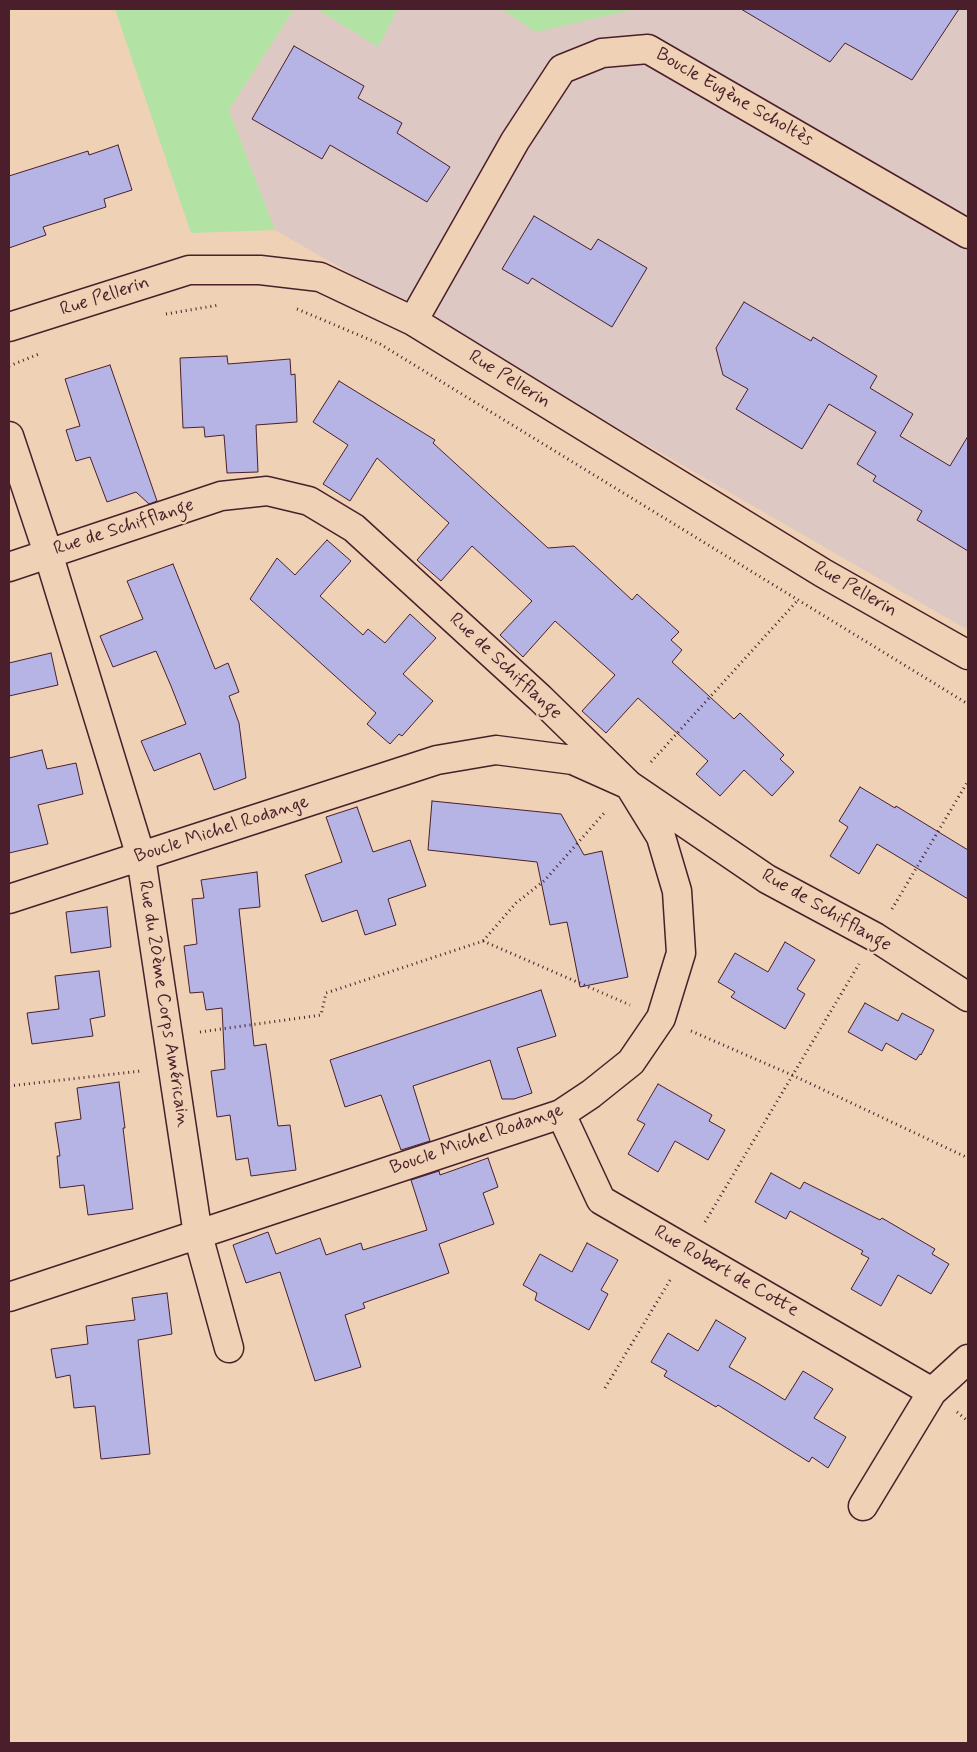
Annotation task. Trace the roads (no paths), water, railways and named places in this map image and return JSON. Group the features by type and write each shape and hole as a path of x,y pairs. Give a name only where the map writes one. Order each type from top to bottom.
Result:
{"street":[{"name":"Boucle Eugène Scholtès","path":"413,321 515,141 562,69 602,53 648,49 968,234"},
{"name":"Rue Pellerin","path":"9,327 189,270 260,270 320,278 413,321 823,573 968,655"},
{"name":"Rue du 20ème Corps Américain","path":"9,436 48,553 141,857 198,1235 229,1348"},
{"name":"Rue de Schifflange","path":"9,567 221,496 267,491 309,501 354,528 540,698 630,785 767,879 875,937 968,997"},
{"name":"Boucle Michel Rodange","path":"9,899 437,760 496,750 573,760 630,785 661,837 677,891 681,953 661,1018 631,1062 591,1094 561,1114 9,1297"},
{"name":"Rue Robert de Cotte","path":"561,1114 601,1200 932,1392"},
{"path":"863,1506 932,1392 968,1359"}]}
